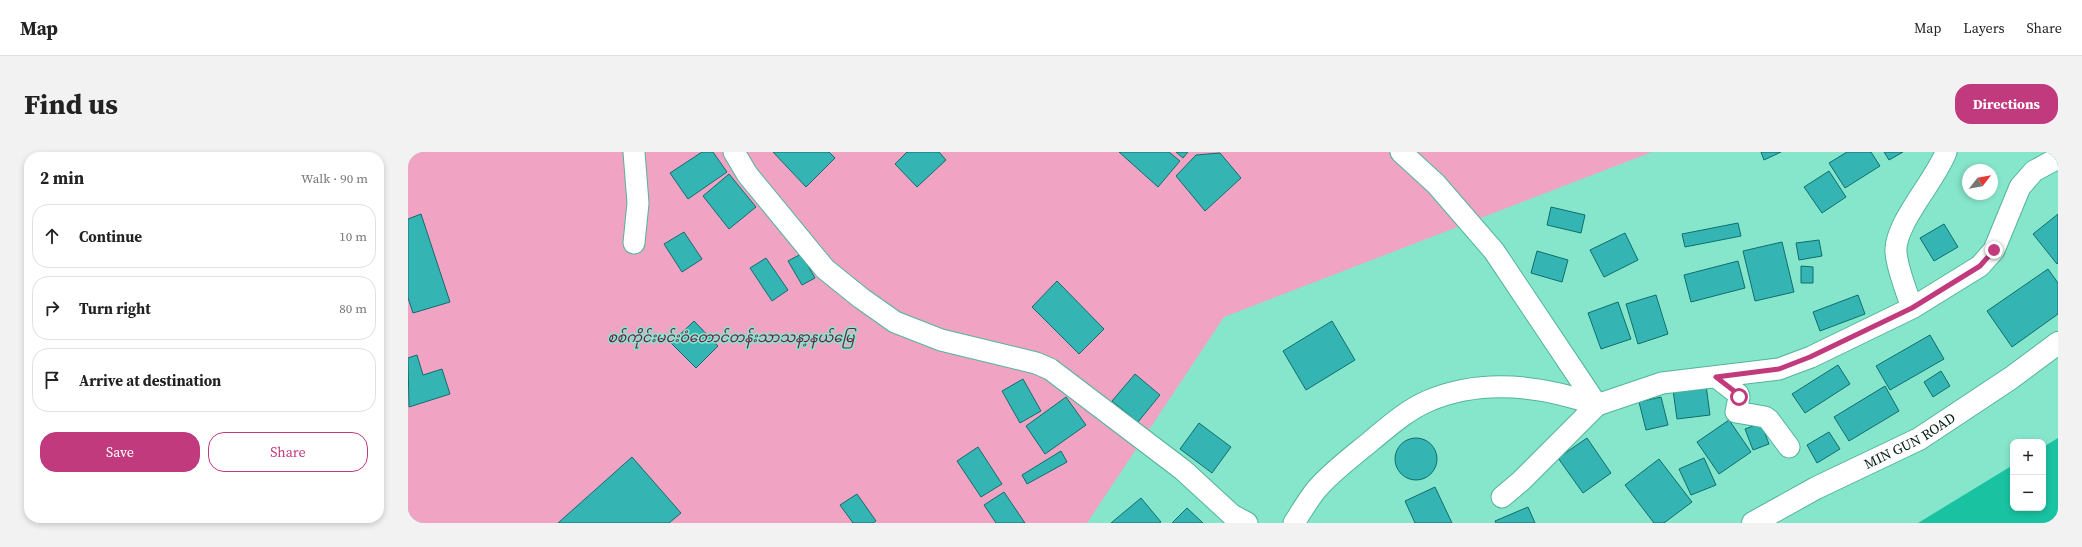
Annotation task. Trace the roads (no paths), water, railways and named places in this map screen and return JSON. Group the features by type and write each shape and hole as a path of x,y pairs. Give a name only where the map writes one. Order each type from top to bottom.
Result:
{"street":[{"path":"634,152 638,203 634,243"},
{"path":"734,152 747,174 825,269 861,298 895,322 941,340 1036,363 1050,369 1183,470 1232,514 1247,523"},
{"path":"1401,152 1436,184 1494,251 1597,405"},
{"path":"1912,308 1896,254 1896,244 1903,226 1946,152"},
{"path":"1502,497 1521,481 1597,405 1662,383 1779,369 1810,357 1912,308 1980,266 1994,250 2020,187 2034,172 2058,158"},
{"name":"MIN GUN ROAD","path":"1753,523 1816,488 1919,439 2011,378 2058,344"},
{"path":"1716,377 1738,394 1739,397 1736,412 1765,417 1769,420 1789,447"},
{"path":"1294,523 1317,489 1351,457 1401,418 1427,401 1463,390 1513,386 1573,396 1597,405"}],"park label":[{"name":"စစ်ကိုင်းမင်းဝံတောင်တန်းသာသနာ့နယ်မြေ","path":"731,337"}]}
